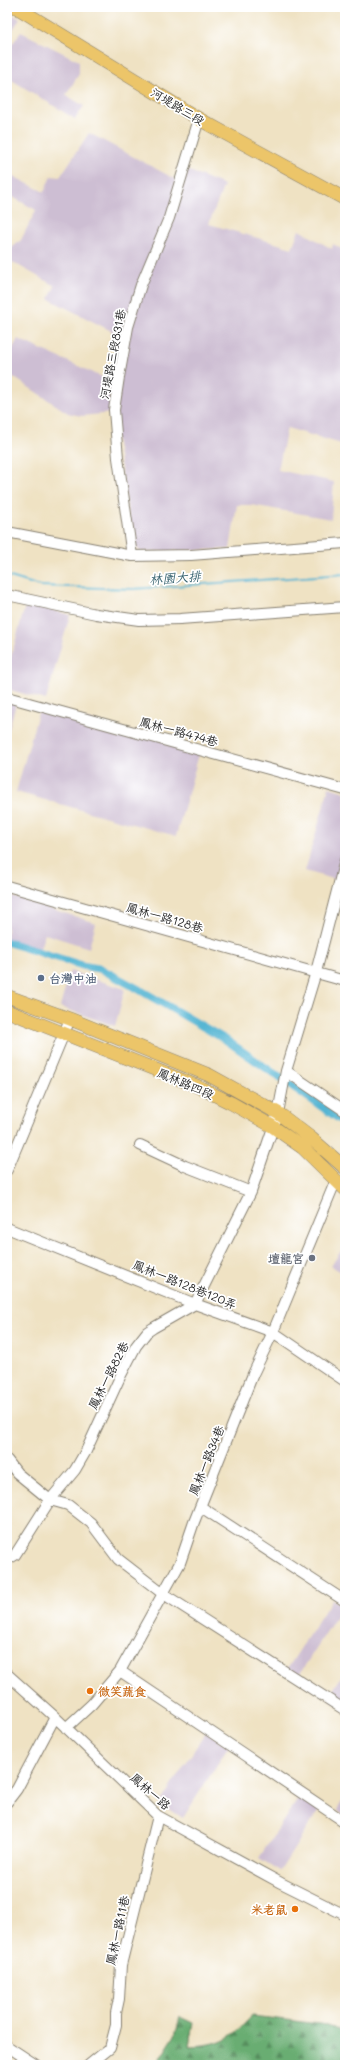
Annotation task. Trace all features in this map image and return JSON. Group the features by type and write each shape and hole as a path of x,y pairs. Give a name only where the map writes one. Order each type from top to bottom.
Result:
{"main road":[{"name":"河堤路三段","path":"16,7 199,120 345,199"},
{"name":"鳳林路四段","path":"7,996 70,1018 209,1075 278,1113 311,1138 345,1168"},
{"name":"鳳林路四段","path":"7,1011 202,1088 272,1126 303,1148 345,1190"}],"street":[{"name":"河堤路三段831巷","path":"132,556 118,458 114,410 119,377 128,327 141,285 169,218 199,120"},
{"path":"7,532 132,556 191,555 345,543"},
{"path":"7,595 90,613 139,620 180,619 345,607"},
{"name":"鳳林一路474巷","path":"7,697 345,790"},
{"path":"196,1304 251,1192 272,1126 278,1113 285,1074 342,883 345,860"},
{"name":"鳳林一路128巷","path":"7,886 345,981"},
{"path":"7,1170 70,1018"},
{"path":"285,1074 345,1111"},
{"path":"140,1145 184,1166 251,1192"},
{"name":"鳳林一路34巷","path":"66,1728 92,1704 120,1670 180,1563 253,1374 273,1332 336,1180"},
{"name":"鳳林一路128巷120弄","path":"7,1228 196,1304 273,1332 345,1381"},
{"name":"鳳林一路82巷","path":"7,1560 15,1555 50,1500 75,1470 86,1451 136,1346 147,1332 196,1304"},
{"path":"7,1460 18,1473 50,1500 68,1505 91,1524 118,1559 162,1593 345,1710"},
{"path":"201,1507 345,1601"},
{"path":"120,1670 345,1822"},
{"name":"鳳林一路","path":"7,1674 55,1717 158,1816 281,1883 345,1915"},
{"path":"7,1802 17,1789 55,1717"},
{"name":"鳳林一路11巷","path":"89,2065 110,2048 112,2042 116,2025 116,2013 120,1999 121,1965 158,1816"},
{"path":"7,2046 36,2065"}],"shaded area":[{"path":"7,11 20,19 7,38"},
{"path":"21,32 79,61 79,74 66,95 84,106 75,119 7,77 7,51"},
{"path":"89,133 175,179 187,170 224,185 209,224 292,248 299,230 332,249 333,244 345,251 345,445 287,428 278,470 334,482 331,519 251,505 237,505 230,549 141,552 133,543 112,413 81,416 68,413 7,373 7,359 18,339 118,384 125,338 49,299 55,286 7,259 7,252 21,240 36,210 7,194 7,173 44,192 51,176 60,177"},
{"path":"26,603 70,615 46,700 7,689 7,671"},
{"path":"7,701 16,704 7,736"},
{"path":"40,706 200,751 176,836 16,792"},
{"path":"329,787 345,792 345,851 337,880 305,871"},
{"path":"7,895 96,923 89,948 45,934 38,953 7,943"},
{"path":"70,971 125,989 115,1026 60,1007"},
{"path":"345,1245 345,1274 331,1266"},
{"path":"332,1599 343,1606 297,1678 286,1671"},
{"path":"345,1671 345,1709 328,1698"},
{"path":"206,1732 229,1746 183,1818 160,1803"},
{"path":"300,1795 320,1808 280,1871 259,1858"},
{"path":"345,1797 345,1815 337,1810"}],"green space":[{"path":"252,2016 328,2025 345,2032 345,2065 156,2065 175,2035 180,2017 193,2023 189,2046 209,2044 224,2039 231,2035"}],"waterway":[{"name":"林園大排","path":"7,576 40,586 133,589 345,574"},
{"path":"7,942 84,966 101,969 226,1040 345,1123"}],"place":[{"name":"台灣中油","path":"41,978"},
{"name":"壇龍宮","path":"312,1258"},
{"name":"微笑蔬食","path":"90,1691"},
{"name":"米老鼠","path":"295,1909"}]}
